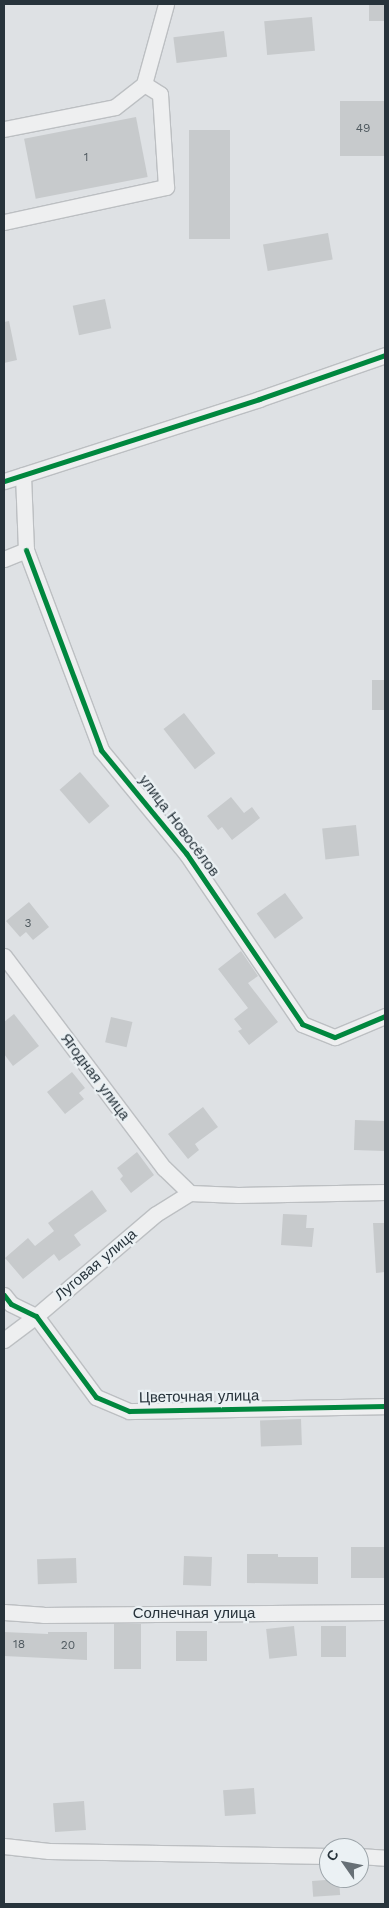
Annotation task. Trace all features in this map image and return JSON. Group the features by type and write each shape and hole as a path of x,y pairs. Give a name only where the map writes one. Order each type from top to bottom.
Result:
{"street":[{"path":"4,129 116,107 144,84 166,4"},
{"path":"4,222 166,187 160,94 144,84"},
{"path":"4,481 259,399 385,356"},
{"name":"улица Новосёлов","path":"23,475 26,550 101,750 128,780 186,853 302,1024 335,1037 385,1016"},
{"path":"4,559 26,550"},
{"name":"Ягодная улица","path":"4,956 164,1168 190,1193"},
{"path":"190,1193 238,1195 385,1192"},
{"name":"Луговая улица","path":"4,1340 36,1316 156,1214 190,1193"},
{"name":"Цветочная улица","path":"4,1296 12,1304 36,1316 96,1396 130,1411 385,1406"},
{"name":"Солнечная улица","path":"4,1612 43,1615 385,1612"},
{"path":"4,1846 49,1851 319,1856"},
{"path":"369,1857 385,1858"}],"building":[{"path":"369,4 385,4 385,21 369,21"},
{"path":"312,17 315,51 267,55 264,21"},
{"path":"224,31 227,57 177,63 173,37"},
{"path":"340,101 385,101 385,156 340,156"},
{"path":"136,117 148,177 36,199 24,139"},
{"path":"189,130 230,130 230,239 189,239"},
{"path":"328,233 333,260 268,271 263,244"},
{"path":"105,299 111,328 79,335 73,306"},
{"path":"9,321 17,360 4,363 4,322"},
{"path":"372,680 385,680 385,710 372,710"},
{"path":"184,713 215,753 195,769 164,729"},
{"path":"80,772 110,806 89,824 60,790"},
{"path":"231,797 244,813 252,807 260,818 232,840 222,827 218,830 207,816"},
{"path":"356,825 359,856 325,859 322,829"},
{"path":"285,893 303,918 275,939 257,914"},
{"path":"29,902 49,927 33,940 26,932 20,937 6,921"},
{"path":"241,951 258,976 248,983 278,1022 249,1045 238,1031 242,1029 234,1019 248,1008 218,969"},
{"path":"14,1014 39,1046 13,1066 4,1054 4,1022"},
{"path":"111,1017 132,1022 127,1047 105,1042"},
{"path":"72,1072 85,1088 79,1093 84,1099 65,1114 47,1092"},
{"path":"203,1107 218,1127 195,1144 199,1150 188,1159 168,1134"},
{"path":"355,1120 385,1121 384,1151 354,1150"},
{"path":"137,1152 154,1175 131,1193 120,1179 123,1176 117,1168"},
{"path":"92,1190 107,1211 74,1235 81,1245 59,1261 54,1254 23,1279 5,1258 28,1238 35,1246 54,1231 48,1223"},
{"path":"283,1214 307,1215 306,1228 314,1228 312,1247 281,1245"},
{"path":"373,1223 385,1223 385,1272 376,1273"},
{"path":"301,1419 302,1445 261,1446 260,1420"},
{"path":"351,1547 385,1547 385,1578 351,1578"},
{"path":"247,1554 278,1554 278,1557 318,1557 318,1584 247,1583"},
{"path":"184,1556 212,1557 211,1586 183,1585"},
{"path":"76,1558 77,1583 38,1584 37,1559"},
{"path":"114,1624 141,1624 141,1669 114,1669"},
{"path":"294,1626 297,1656 269,1659 266,1629"},
{"path":"321,1626 346,1626 346,1657 321,1657"},
{"path":"176,1631 207,1631 207,1661 176,1661"},
{"path":"4,1632 48,1634 48,1632 87,1632 87,1660 4,1656"},
{"path":"254,1788 256,1814 225,1816 223,1790"},
{"path":"84,1801 86,1830 55,1832 53,1803"},
{"path":"319,1880 319,1888 340,1888 340,1895 313,1897 312,1881"}],"cycle path":[{"path":"4,481 259,399 385,355"},
{"path":"26,550 101,750 186,853 302,1024 335,1037 385,1016"},
{"path":"4,1295 11,1304 36,1316 96,1397 129,1411 385,1406"}]}
